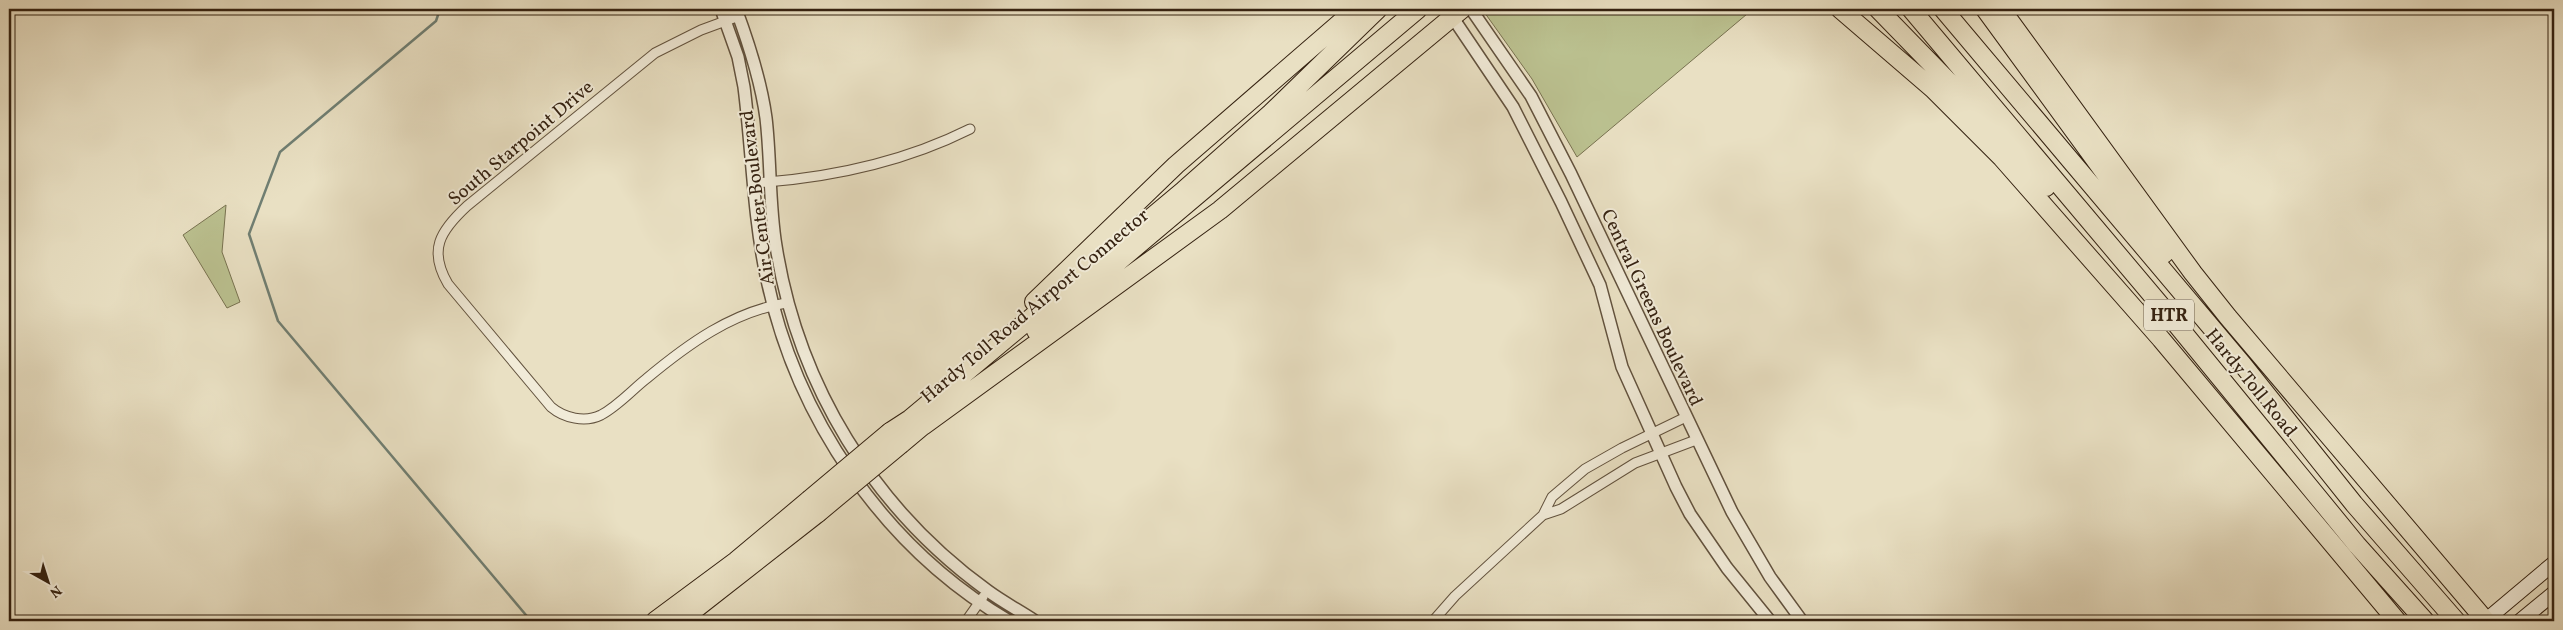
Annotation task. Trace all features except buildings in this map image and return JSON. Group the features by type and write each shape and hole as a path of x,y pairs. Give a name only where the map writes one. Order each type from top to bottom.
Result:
{"highway":[{"path":"916,422 952,374 1033,302 1176,165 1356,9"},
{"path":"1840,9 1934,89 2002,158 2161,339 2397,621"},
{"path":"1878,9 1989,123 2104,254 2173,320"},
{"name":"Hardy Toll Road","path":"1912,9 2173,320 2357,545 2425,621"},
{"name":"Hardy Toll Road","path":"1943,9 2243,365 2354,504 2452,616"},
{"path":"1985,9 2243,365"},
{"path":"2000,9 2211,295 2485,621"},
{"name":"Hardy Toll Road Airport Connector","path":"916,422 1381,19 1412,10"},
{"path":"916,422 1220,210 1454,11"},
{"name":"Hardy Toll Road Airport Connector","path":"680,621 813,506 916,422 1381,19"},
{"name":"Hardy Toll Road Airport Connector","path":"655,621 813,506"}],"main road":[{"path":"2485,621 2554,564"},
{"path":"2520,621 2554,592"}],"street":[{"name":"Air Center Boulevard","path":"721,9 738,57 744,87 762,249 772,305 800,386 825,433 866,494 906,540 938,570 980,603 1009,621"},
{"name":"Central Greens Boulevard","path":"1471,9 1531,96 1592,217 1696,440 1732,512 1770,577 1802,621"},
{"name":"Central Greens Boulevard","path":"1454,11 1513,107 1594,272 1622,367 1653,432 1676,487 1706,539 1770,621"},
{"name":"Air Center Boulevard","path":"738,13 754,61 766,117 775,244 786,303 803,354 828,407 844,437 877,484 935,547 988,591 1036,621"},
{"name":"South Starpoint Drive","path":"738,13 726,21 701,30 654,53 467,206 447,226 438,244 437,256 442,275 551,407 567,416 589,418 600,415 673,356 715,328 772,305 786,303"},
{"path":"1513,107 1531,96"},
{"path":"755,183 827,176 884,164 947,140 970,129"},
{"path":"1434,621 1461,591 1543,515 1552,497 1586,468 1653,432 1686,417"},
{"path":"1543,515 1561,509 1635,463 1696,440"},
{"path":"866,494 877,484"},
{"path":"966,621 988,591"}],"green space":[{"path":"1482,9 1753,9 1577,157 1532,79"},
{"path":"226,205 222,252 240,302 227,308 183,235"}],"waterway":[{"path":"440,9 436,21 280,152 249,234 278,321 531,621"}]}
